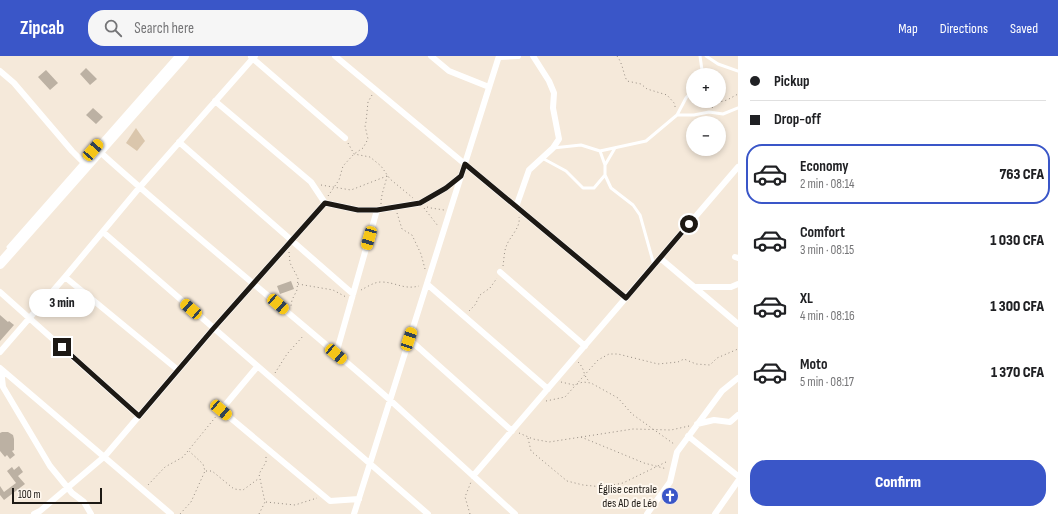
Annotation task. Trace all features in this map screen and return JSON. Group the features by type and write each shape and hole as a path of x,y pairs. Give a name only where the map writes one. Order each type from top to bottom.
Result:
{"main road":[{"path":"0,264 85,164 100,152 184,56"}],"street":[{"path":"335,56 626,298"},
{"path":"354,514 499,57 518,56"},
{"path":"516,207 529,170 553,148 559,139 553,108 554,93 549,81 533,56"},
{"path":"0,352 65,278 139,188 253,57 345,138"},
{"path":"434,57 449,71 489,87"},
{"path":"0,71 14,82 72,151 85,164"},
{"path":"215,101 311,182 325,203 358,210 379,209 420,203 446,188 461,176"},
{"path":"179,142 352,297"},
{"path":"100,152 139,188 390,400 516,514"},
{"path":"473,476 738,167"},
{"path":"34,514 40,511 105,456 213,329 325,203"},
{"path":"336,354 379,209"},
{"path":"103,232 213,329 370,463 421,512 428,514"},
{"path":"660,258 738,324"},
{"path":"500,272 585,346"},
{"path":"65,278 178,370"},
{"path":"428,283 548,388"},
{"path":"695,287 731,287 738,284"},
{"path":"0,292 139,416"},
{"path":"409,339 512,430"},
{"path":"257,367 221,410 330,501 358,499"},
{"path":"1,369 105,456 171,514"},
{"path":"1,369 3,387 50,466 67,487 84,502 91,514"},
{"path":"647,514 670,482 678,450 722,392 738,378"},
{"path":"697,424 714,420 730,422 738,415"},
{"path":"688,436 738,476"},
{"path":"715,514 738,481"}],"lane":[{"path":"5,251 85,164 176,56"},
{"path":"700,56 702,68"},
{"path":"706,56 718,64 738,71"},
{"path":"553,148 580,145 600,151 646,141 677,115 686,98"},
{"path":"677,115 694,115 709,112 723,114 738,108"},
{"path":"605,165 615,148"},
{"path":"600,151 605,165 605,176 611,188 633,205 640,215 654,265"},
{"path":"542,158 566,171 584,188 594,188 605,176"}],"path":[{"path":"617,56 622,62 624,76 627,81 641,84 647,90 667,94 675,104 677,115"},
{"path":"325,203 339,180 343,166 354,154 363,148 368,139 365,126 368,102 375,90"},
{"path":"709,112 716,103 728,100 738,94"},
{"path":"345,138 354,154"},
{"path":"354,154 370,157 381,166 390,179 420,203 443,233"},
{"path":"311,182 318,185 351,190 387,176"},
{"path":"379,209 381,195 386,184 387,176"},
{"path":"420,203 431,208 450,210"},
{"path":"298,284 333,290 352,297 373,284 382,282 410,288 428,283 421,254 412,235 402,229 395,207"},
{"path":"464,316 475,305 480,295 490,288 503,269 505,247 518,227 520,220 516,207"},
{"path":"289,314 298,284 298,278 290,263 290,242"},
{"path":"271,379 287,354 308,330"},
{"path":"536,403 565,397 598,360 609,354 618,354 658,364 678,362 684,358 696,364 710,364 716,358 738,348"},
{"path":"528,437 531,451 567,480 583,485 603,487 624,483 667,462 678,450 655,429 632,414 618,398 591,383 584,375 583,367 574,358"},
{"path":"555,380 571,385 583,382 591,383"},
{"path":"144,490 164,467 183,457 221,410"},
{"path":"512,430 528,437 548,442 633,429 671,430 697,424"},
{"path":"581,437 644,462 673,470"},
{"path":"259,514 265,502 259,474 266,462 267,449"},
{"path":"180,514 191,502 205,471 203,464 188,450"},
{"path":"205,471 212,471 234,489 243,490 259,478"},
{"path":"470,514 465,497 473,476"},
{"path":"265,502 295,504 323,496"}],"shaded area":[{"path":"136,128 145,141 137,151 126,143"}],"building":[{"path":"86,68 97,79 90,85 80,74"},
{"path":"46,70 58,83 50,90 38,77"},
{"path":"93,108 103,117 96,124 86,115"},
{"path":"291,281 294,289 280,294 277,286"},
{"path":"0,315 14,325 0,341"},
{"path":"8,432 13,435 14,450 12,451 15,455 10,459 7,455 5,457 0,451 0,433"},
{"path":"19,466 23,472 18,476 25,484 4,500 0,495 0,486 4,492 16,483 7,471 12,467 14,470"}],"place":[{"name":"Église centrale des AD de Léo","path":"670,496"}],"route":[{"path":"62,347 139,416 213,329 325,203 358,210 377,210 420,203 446,188 461,176 465,164 626,298 689,224"}]}
